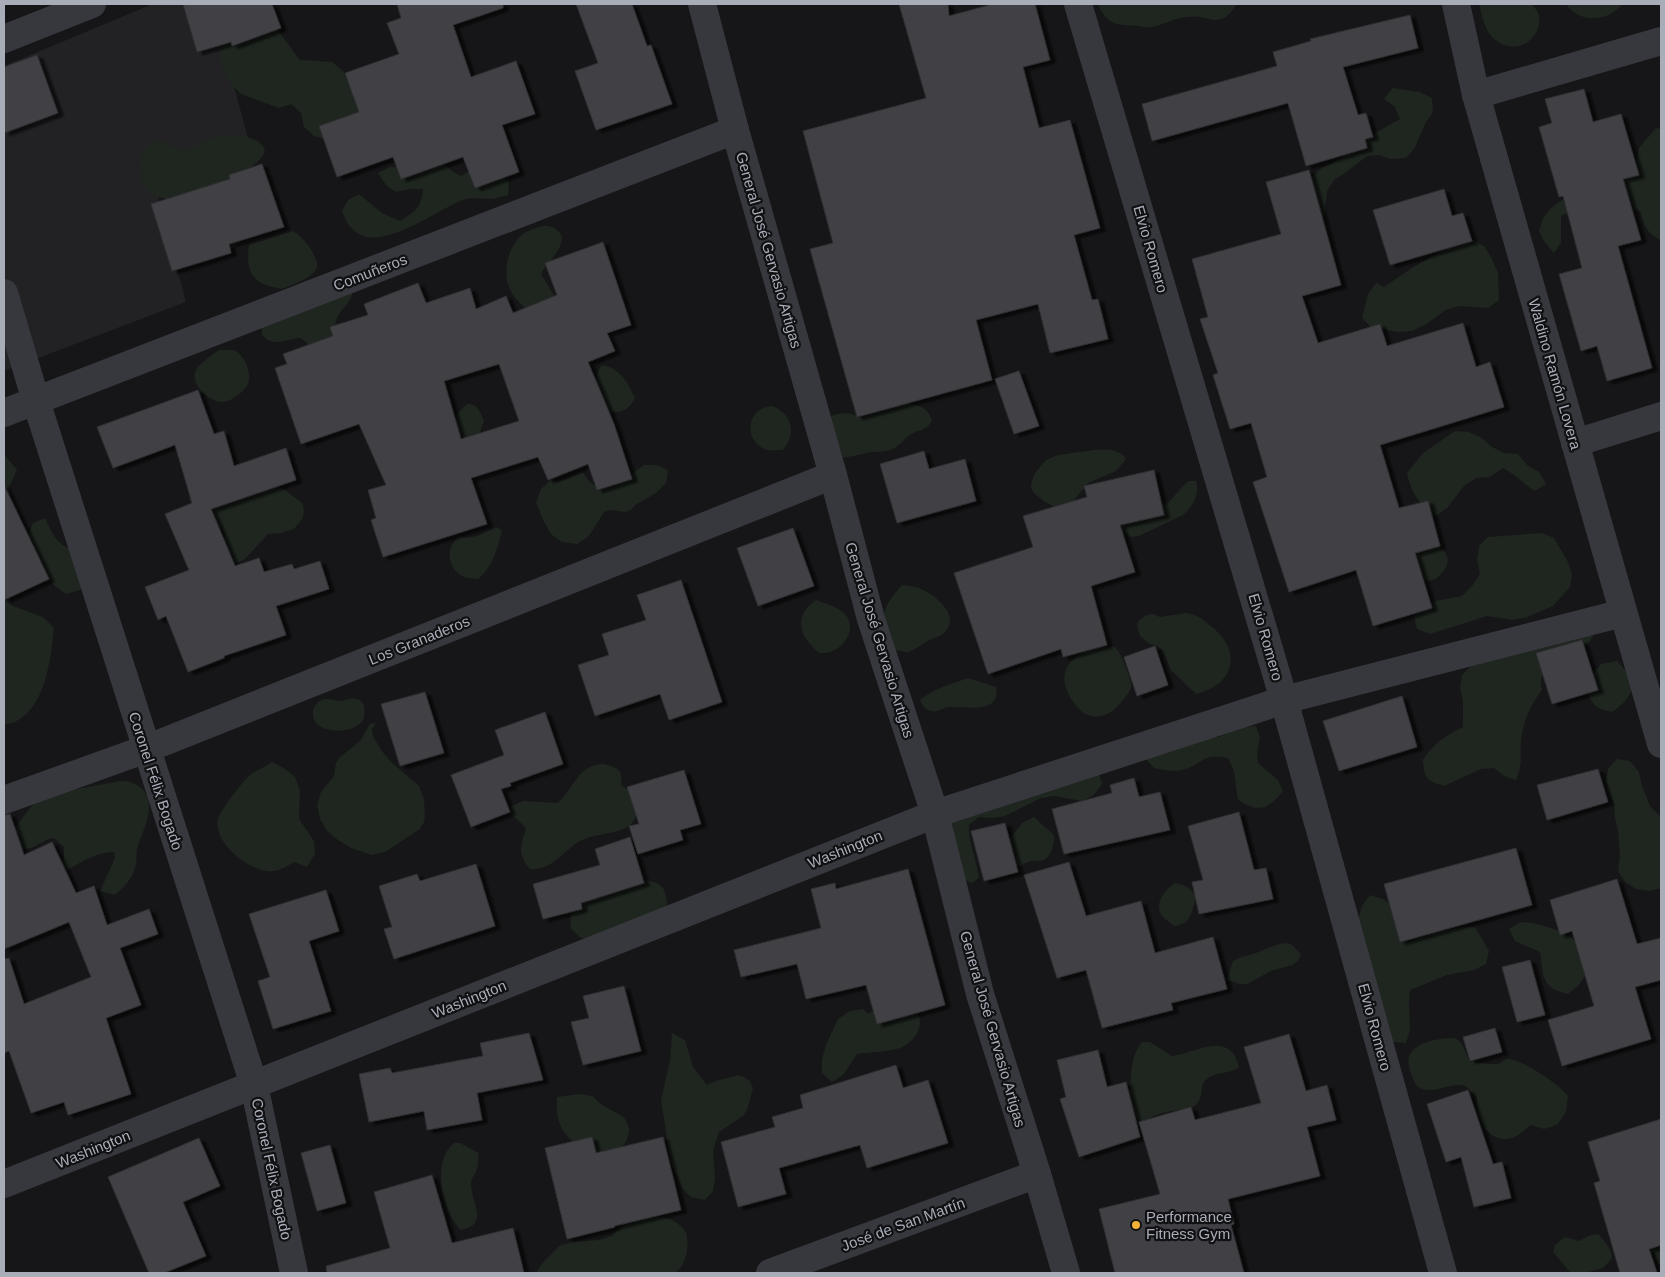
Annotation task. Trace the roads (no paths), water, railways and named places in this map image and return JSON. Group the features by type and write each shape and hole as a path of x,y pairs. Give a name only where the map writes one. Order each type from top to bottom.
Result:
{"street":[{"path":"4,39 92,4"},
{"name":"General José Gervasio Artigas","path":"702,4 833,475 871,619 935,814 980,994 1066,1273"},
{"name":"Elvio Romero","path":"1078,4 1284,700 1443,1273"},
{"name":"Waldino Ramón Lovera","path":"1456,4 1476,95 1661,744"},
{"path":"1476,95 1661,41"},
{"name":"Comuñeros","path":"4,413 736,130"},
{"name":"Coronel Félix Bogado","path":"4,293 36,401 254,1085 294,1273"},
{"path":"1575,443 1661,416"},
{"name":"Los Granaderos","path":"4,800 146,748 833,475"},
{"name":"Washington","path":"4,1184 935,814 1284,700 1623,613"},
{"name":"José de San Martín","path":"770,1273 1037,1174"}],"place":[{"name":"Performance Fitness Gym","path":"1136,1225"}]}
